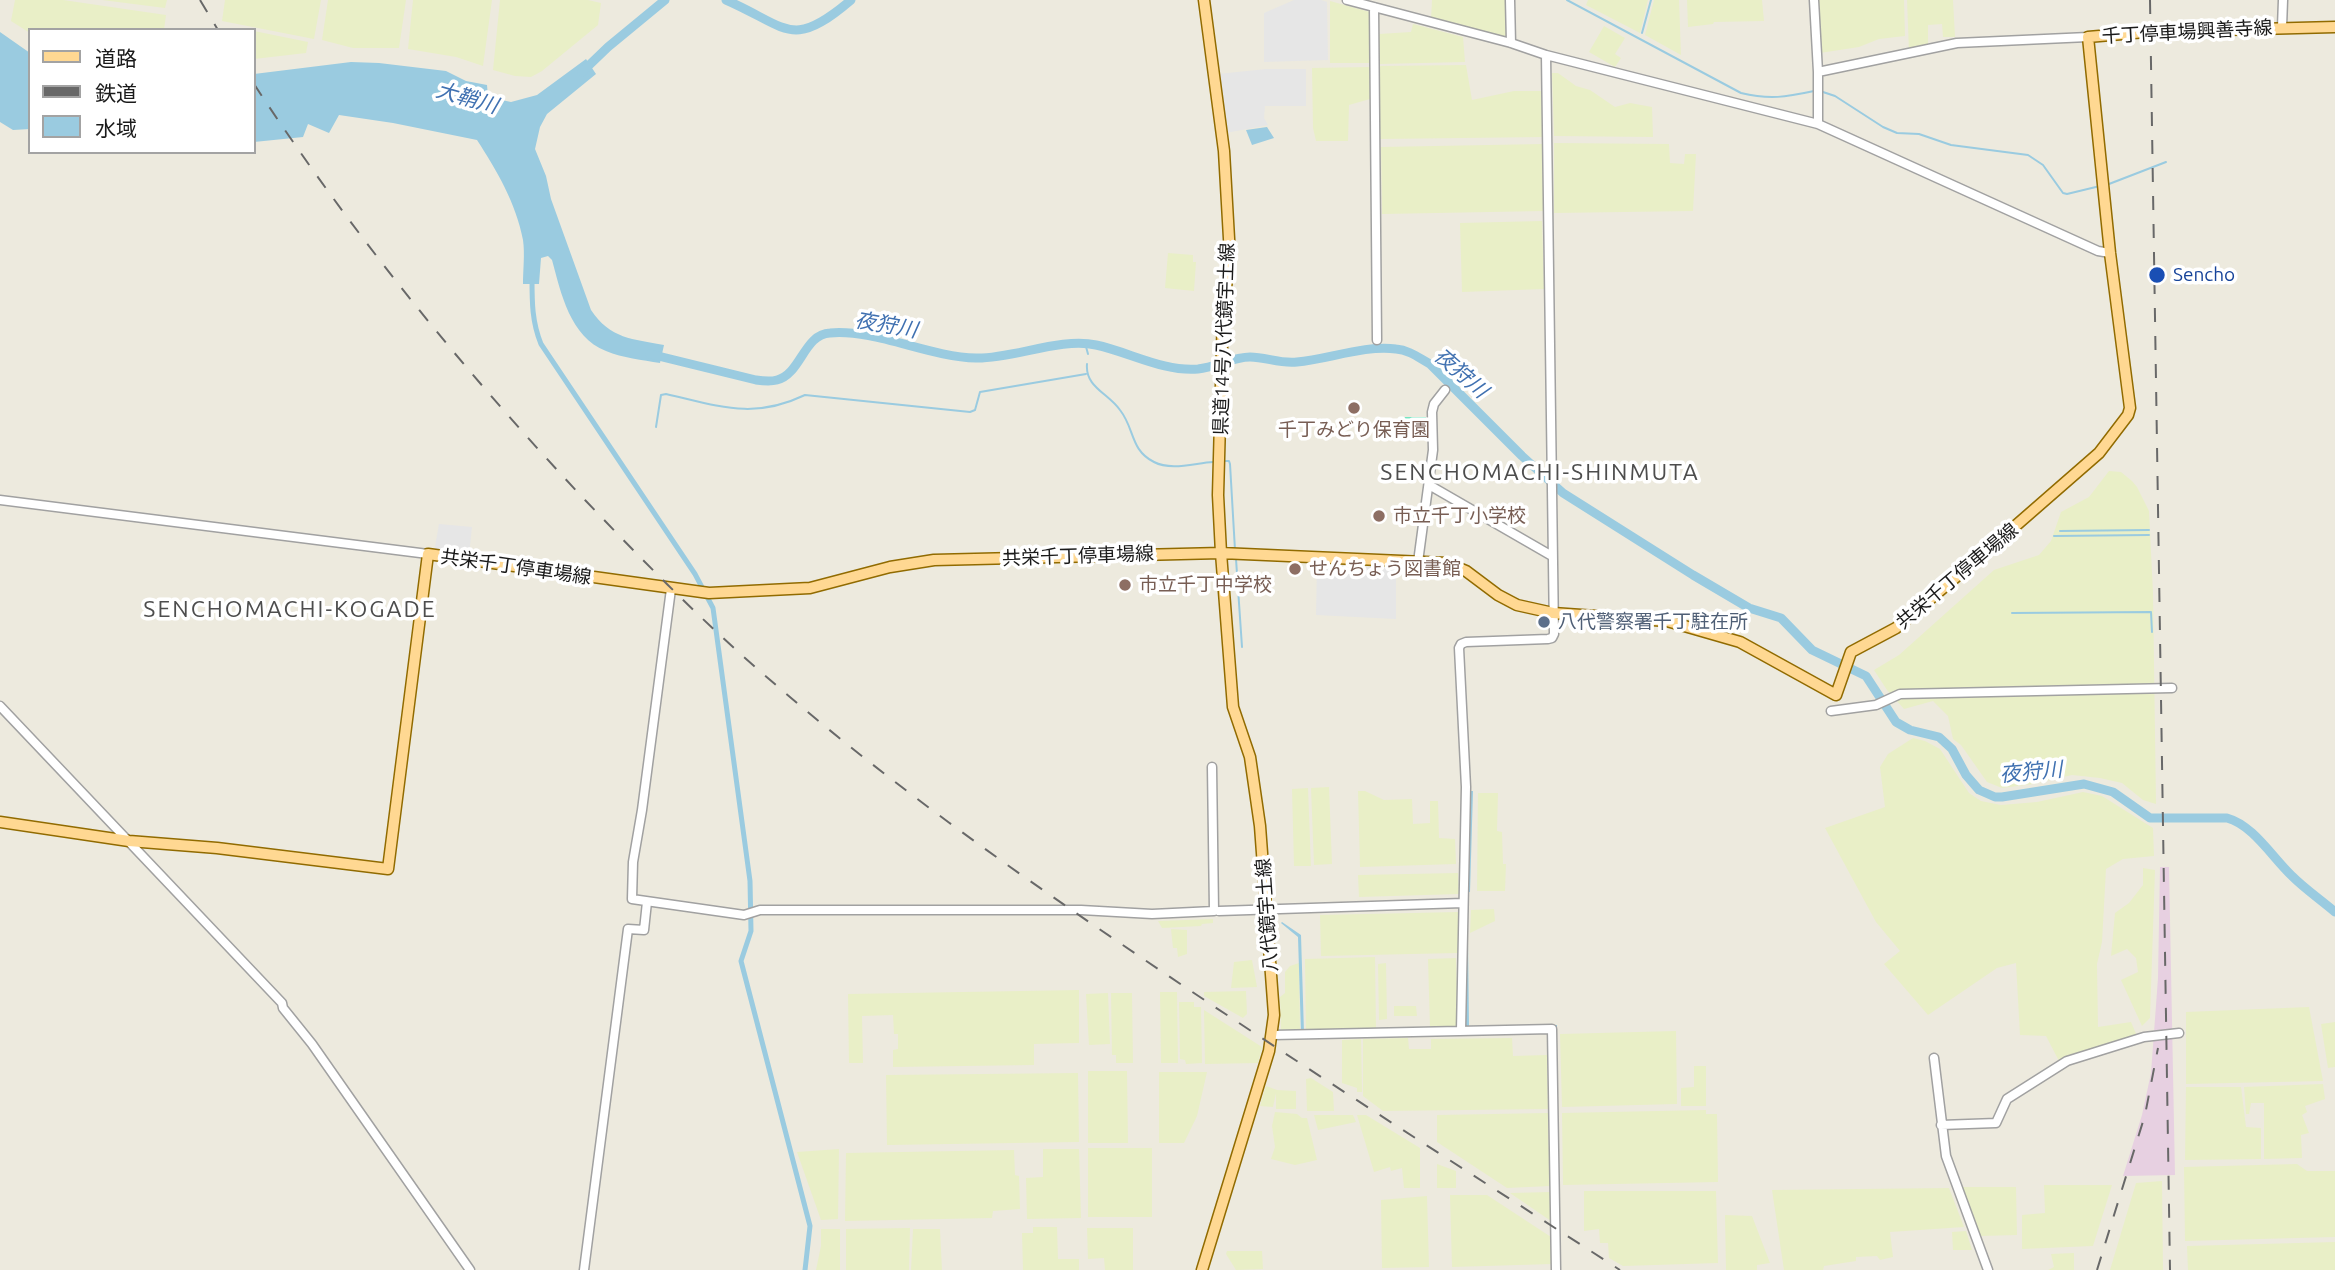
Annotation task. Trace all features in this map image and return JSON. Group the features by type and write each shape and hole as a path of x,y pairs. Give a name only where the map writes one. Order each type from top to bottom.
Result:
{"main road":[{"name":"県道14号八代鏡宇土線","path":"1203,0 1224,151 1230,256 1223,311 1219,461 1223,553"},
{"name":"千丁停車場興善寺線","path":"2110,253 2088,37 2145,32 2335,27"},
{"name":"共栄千丁停車場線","path":"0,822 129,841 217,848 388,869 428,554 709,593 810,588 890,567 934,560 1223,553 1418,562 1457,566 1507,600 1524,607 1553,612 1643,618 1689,627 1740,642 1836,695 1851,652 1896,628 2075,475 2105,446 2128,415 2130,408 2110,253"},
{"name":"八代鏡宇土線","path":"1202,1270 1273,1035 1260,826 1250,757 1233,707 1223,553"}],"street":[{"path":"1347,0 1511,43 1546,55 1818,124 2098,250 2110,253"},
{"path":"1510,0 1511,43"},
{"path":"1814,0 1818,124"},
{"path":"2282,27 2283,0"},
{"path":"1374,7 1377,340"},
{"path":"1818,72 1957,43 2088,37"},
{"path":"1461,1030 1466,787 1458,648 1466,642 1552,638 1546,55"},
{"path":"1418,562 1433,450 1432,412 1438,398 1446,390"},
{"path":"1429,485 1552,556"},
{"path":"0,500 428,554"},
{"path":"671,589 633,862 632,900 744,915 760,910 1080,910 1152,914 1214,911 1212,767"},
{"path":"1831,711 1878,704 1900,694 2172,688"},
{"path":"0,706 282,1003 470,1270"},
{"path":"584,1270 628,929 644,930 647,902"},
{"path":"1219,911 1463,903"},
{"path":"1273,1035 1552,1029 1556,1270"},
{"path":"1941,1125 1996,1123 2007,1099 2067,1060 2144,1037 2179,1033"},
{"path":"1934,1058 1946,1157 1988,1270"}],"shaded area":[{"path":"1294,0 1327,2 1328,60 1264,62 1264,13"},
{"path":"1266,69 1306,69 1306,106 1265,106 1264,118 1268,125 1226,133 1218,74"},
{"path":"439,524 472,527 469,556 434,552"},
{"path":"1317,565 1396,567 1396,619 1316,615"},
{"path":"2160,867 2169,867 2175,1175 2123,1176 2142,1115 2151,1073 2158,978"}],"green space":[{"path":"15,0 63,0 166,15 164,28 28,28 28,32 11,21"},
{"path":"102,0 167,0 165,8"},
{"path":"225,0 321,0 314,39 222,21"},
{"path":"328,0 406,0 399,48 353,48 322,40"},
{"path":"413,0 492,0 483,66 456,57 408,49"},
{"path":"500,0 588,0 601,3 598,25 542,71 531,77 515,76 493,70"},
{"path":"1432,0 1505,0 1508,40 1431,20"},
{"path":"1588,0 1648,0 1640,33 1586,5"},
{"path":"1654,0 1679,0 1681,55 1645,35"},
{"path":"1687,0 1762,0 1764,21 1714,22 1688,27"},
{"path":"1817,0 1904,0 1905,36 1879,39 1859,47 1820,53"},
{"path":"1907,0 1953,0 1955,37 1943,37 1942,24 1928,25 1928,48 1909,51"},
{"path":"1330,1 1370,12 1371,63 1330,63"},
{"path":"1413,24 1463,37 1465,62 1379,64 1379,34 1411,32"},
{"path":"1604,26 1625,38 1615,54 1621,58 1615,67 1589,52"},
{"path":"256,31 308,42 306,53 256,59"},
{"path":"1466,65 1472,100 1514,91 1542,91 1544,137 1379,139 1379,66"},
{"path":"1370,67 1370,99 1349,105 1348,141 1316,141 1313,128 1312,68"},
{"path":"1552,73 1558,73 1576,86 1590,90 1615,107 1630,103 1652,107 1653,137 1554,136"},
{"path":"1554,143 1669,144 1670,163 1684,164 1685,154 1696,154 1693,211 1554,213"},
{"path":"1543,144 1544,211 1382,214 1381,147"},
{"path":"1542,221 1544,289 1462,292 1460,223"},
{"path":"1168,253 1193,255 1193,262 1196,262 1194,291 1165,288"},
{"path":"1399,417 1426,417 1426,434 1395,434 1395,420"},
{"path":"2109,471 2121,472 2132,481 2149,511 2156,804 2143,800 2122,783 2100,778 2072,775 2002,788 1987,782 1961,745 1953,739 1948,716 1933,701 1904,709 1874,670 1899,655 1994,570 2039,555 2051,541 2061,512 2089,497"},
{"path":"1913,738 1940,749 1969,793 1981,801 2001,805 2037,802 2083,792 2102,796 2153,828 2154,856 2123,859 2106,869 2102,942 2097,964 2098,1027 2131,1022 2137,1036 2059,1061 2046,1036 2020,1035 2016,963 1997,968 1928,1015 1884,964 1900,951 1876,922 1825,828 1885,807 1880,767 1888,754"},
{"path":"1329,787 1332,864 1314,865 1311,788"},
{"path":"1308,788 1311,866 1294,866 1292,789"},
{"path":"1358,791 1365,791 1384,800 1412,799 1413,824 1430,823 1430,801 1438,801 1439,838 1455,839 1456,864 1360,867"},
{"path":"1478,793 1498,793 1497,831 1502,832 1503,864 1506,864 1505,891 1477,891"},
{"path":"2143,868 2155,870 2150,1018 2142,1026 2121,980 2138,972 2136,958 2127,949 2111,956 2115,913 2129,903 2143,885"},
{"path":"1458,873 1459,894 1359,897 1358,875"},
{"path":"1494,909 1495,921 1470,933 1471,910"},
{"path":"1458,912 1458,953 1321,956 1320,915"},
{"path":"1213,919 1213,923 1201,926 1162,928 1158,921"},
{"path":"1171,929 1187,930 1187,954 1178,957 1177,948 1173,948"},
{"path":"1375,957 1376,1030 1306,1032 1305,959"},
{"path":"1456,958 1458,1027 1430,1027 1428,959"},
{"path":"1252,960 1257,987 1231,988 1234,962"},
{"path":"1299,963 1300,1032 1281,1032 1280,997 1285,993 1285,972 1290,966"},
{"path":"1386,963 1387,1019 1379,1020 1378,964"},
{"path":"1079,990 1079,1043 1034,1044 1034,1065 893,1067 893,1050 898,1049 898,1034 894,1034 893,1015 862,1016 863,1063 849,1063 848,994"},
{"path":"1246,991 1247,1014 1243,1018 1204,996 1204,992"},
{"path":"1160,992 1177,992 1178,1063 1161,1063"},
{"path":"1108,993 1110,1044 1089,1045 1086,994"},
{"path":"1111,993 1132,993 1133,1063 1116,1063 1116,1055 1112,1055"},
{"path":"1179,1002 1194,1002 1194,1007 1201,1007 1202,1063 1186,1064 1185,1060 1180,1059"},
{"path":"1394,1006 1416,1006 1417,1016 1394,1016"},
{"path":"2309,1007 2323,1081 2186,1084 2186,1012"},
{"path":"1204,1010 1262,1047 1258,1063 1205,1064"},
{"path":"2335,1022 2335,1067 2328,1068 2321,1024"},
{"path":"1676,1031 1677,1104 1562,1107 1560,1034"},
{"path":"1408,1038 1409,1049 1431,1049 1431,1039 1512,1038 1513,1056 1547,1055 1548,1109 1383,1111 1363,1096 1363,1039"},
{"path":"1361,1039 1362,1092 1357,1092 1357,1088 1342,1083 1342,1040"},
{"path":"1694,1066 1706,1066 1706,1106 1681,1106 1681,1088 1694,1087"},
{"path":"1088,1071 1127,1071 1128,1143 1088,1143"},
{"path":"1159,1072 1207,1072 1197,1116 1184,1143 1159,1143"},
{"path":"1078,1073 1079,1142 887,1145 886,1075"},
{"path":"1311,1078 1333,1092 1334,1111 1307,1111 1306,1079"},
{"path":"2323,1084 2325,1099 2305,1106 2307,1112 2302,1115 2309,1133 2301,1135 2302,1158 2264,1159 2264,1103 2251,1103 2249,1114 2246,1114 2244,1087"},
{"path":"1266,1086 1277,1090 1296,1091 1296,1109 1276,1109 1276,1093 1273,1107 1260,1106"},
{"path":"2186,1087 2241,1087 2246,1127 2261,1128 2261,1159 2185,1160"},
{"path":"1706,1110 1706,1114 1717,1114 1718,1182 1563,1185 1562,1113"},
{"path":"1275,1112 1307,1118 1317,1160 1295,1165 1271,1159 1275,1147 1272,1126"},
{"path":"1548,1113 1550,1186 1507,1188 1437,1142 1437,1115"},
{"path":"1314,1115 1353,1115 1356,1122 1318,1130"},
{"path":"1357,1115 1366,1115 1420,1148 1420,1188 1404,1188 1402,1168 1391,1171 1390,1167 1374,1172"},
{"path":"1088,1148 1152,1148 1152,1217 1088,1217"},
{"path":"839,1149 838,1219 821,1220 797,1152"},
{"path":"1043,1149 1079,1149 1081,1218 1027,1219 1026,1178 1043,1177"},
{"path":"1014,1150 1015,1175 1019,1176 1020,1209 993,1211 992,1218 845,1221 846,1153"},
{"path":"1437,1164 1456,1171 1456,1188 1437,1188"},
{"path":"2297,1164 2307,1171 2335,1171 2335,1237 2185,1241 2184,1167"},
{"path":"2162,1181 2163,1270 2110,1270 2136,1183"},
{"path":"2044,1185 2112,1185 2093,1246 2022,1249 2022,1215 2045,1213"},
{"path":"1961,1187 2016,1187 2017,1235 1980,1236"},
{"path":"1949,1188 1964,1227 1890,1232 1893,1257 1880,1260 1877,1256 1856,1257 1856,1261 1824,1266 1823,1270 1784,1270 1772,1190"},
{"path":"1584,1191 1716,1191 1718,1263 1623,1266 1609,1258 1608,1243 1600,1243 1599,1229 1584,1231"},
{"path":"1551,1192 1551,1221 1510,1193"},
{"path":"1450,1195 1487,1195 1551,1237 1552,1264 1452,1267"},
{"path":"1427,1196 1429,1267 1382,1268 1381,1200"},
{"path":"1725,1215 1752,1216 1770,1263 1757,1265 1757,1270 1726,1270"},
{"path":"1033,1227 1057,1227 1058,1259 1079,1259 1079,1270 1023,1270 1022,1233 1033,1233"},
{"path":"910,1228 909,1270 846,1270 846,1229"},
{"path":"1087,1228 1133,1228 1133,1270 1105,1270 1104,1258 1088,1259"},
{"path":"821,1229 840,1229 840,1270 816,1270"},
{"path":"913,1229 940,1229 942,1270 911,1270"},
{"path":"1966,1231 1972,1250 1953,1250 1952,1232"},
{"path":"2335,1242 2335,1270 2188,1270 2187,1246"},
{"path":"1227,1251 1262,1251 1263,1269 1236,1270 1226,1254"},
{"path":"2074,1253 2074,1270 2048,1270 2054,1267 2051,1254"}],"water":[{"path":"0,32 28,52 28,129 13,130 0,122"},
{"path":"586,59 596,74 547,114 540,127 535,149 591,310 598,320 614,332 632,339 664,345 660,363 606,351 584,336 569,313 552,260 548,256 541,258 539,284 523,284 524,245 516,213 477,140 339,115 329,133 308,124 303,137 256,142 256,74 351,62 379,63 446,71 466,81 487,85 488,97 511,102 537,95"},
{"path":"1267,127 1274,138 1252,145 1246,130"},
{"path":"1470,791 1473,791 1470,892 1467,892"},
{"path":"1282,922 1301,935 1304,1033 1301,1033 1298,937"},
{"path":"1465,941 1468,941 1469,1026 1557,1025 1557,1028 1466,1029"}],"waterway":[{"name":"大鞘川","path":"582,72 665,0"},
{"name":"大鞘川","path":"726,0 777,25 801,30 831,16 851,0"},
{"path":"1567,0 1741,93 1778,97 1814,91"},
{"path":"1642,33 1651,0"},
{"path":"1820,91 1835,96 1897,133 1919,134 1951,145 2028,155 2043,165 2063,193 2100,186"},
{"path":"2109,184 2166,162"},
{"path":"532,279 534,320 541,344 695,574 713,608 750,881 751,931 741,961 810,1226 805,1270"},
{"name":"夜狩川","path":"650,354 769,381 785,376 814,340 830,333 866,335 940,353 976,358 1082,343 1108,348 1159,365 1185,369 1205,368 1244,357 1291,362 1372,349 1405,351 1430,364 1563,493 1749,608 1781,618 1812,650 1866,676 1896,722 1910,730 1939,737 1952,749 1966,775 1979,790 2002,797 2084,784 2113,792 2150,818 2227,818 2254,834 2297,881 2335,912"},
{"path":"1085,343 1088,354"},
{"path":"1087,364 1087,372 1093,384 1120,410 1146,457 1168,466 1213,462"},
{"path":"656,427 661,395 666,394 720,406 752,409 786,403 805,395 970,412 975,410 980,392 1086,374"},
{"path":"1222,461 1229,461 1230,464 1235,550"},
{"path":"2060,531 2149,530"},
{"path":"2054,536 2149,535"},
{"path":"1236,559 1242,647"},
{"path":"2012,613 2151,612 2152,632"}],"railway":[{"path":"200,0 217,28"},
{"path":"2150,0 2170,1270"},
{"path":"256,87 369,246 495,401 630,546 698,614 769,679 903,788 1041,889 1256,1034 1620,1270"},
{"path":"2097,1270 2145,1115 2158,1048"}],"place":[{"name":"Sencho","path":"2157,275"},
{"name":"千丁みどり保育園","path":"1354,408"},
{"name":"市立千丁小学校","path":"1379,516"},
{"name":"せんちょう図書館","path":"1295,569"},
{"name":"市立千丁中学校","path":"1125,585"},
{"name":"八代警察署千丁駐在所","path":"1544,622"}],"district":[{"name":"SENCHOMACHI-SHINMUTA","path":"1540,472"},
{"name":"SENCHOMACHI-KOGADE","path":"290,609"}]}
